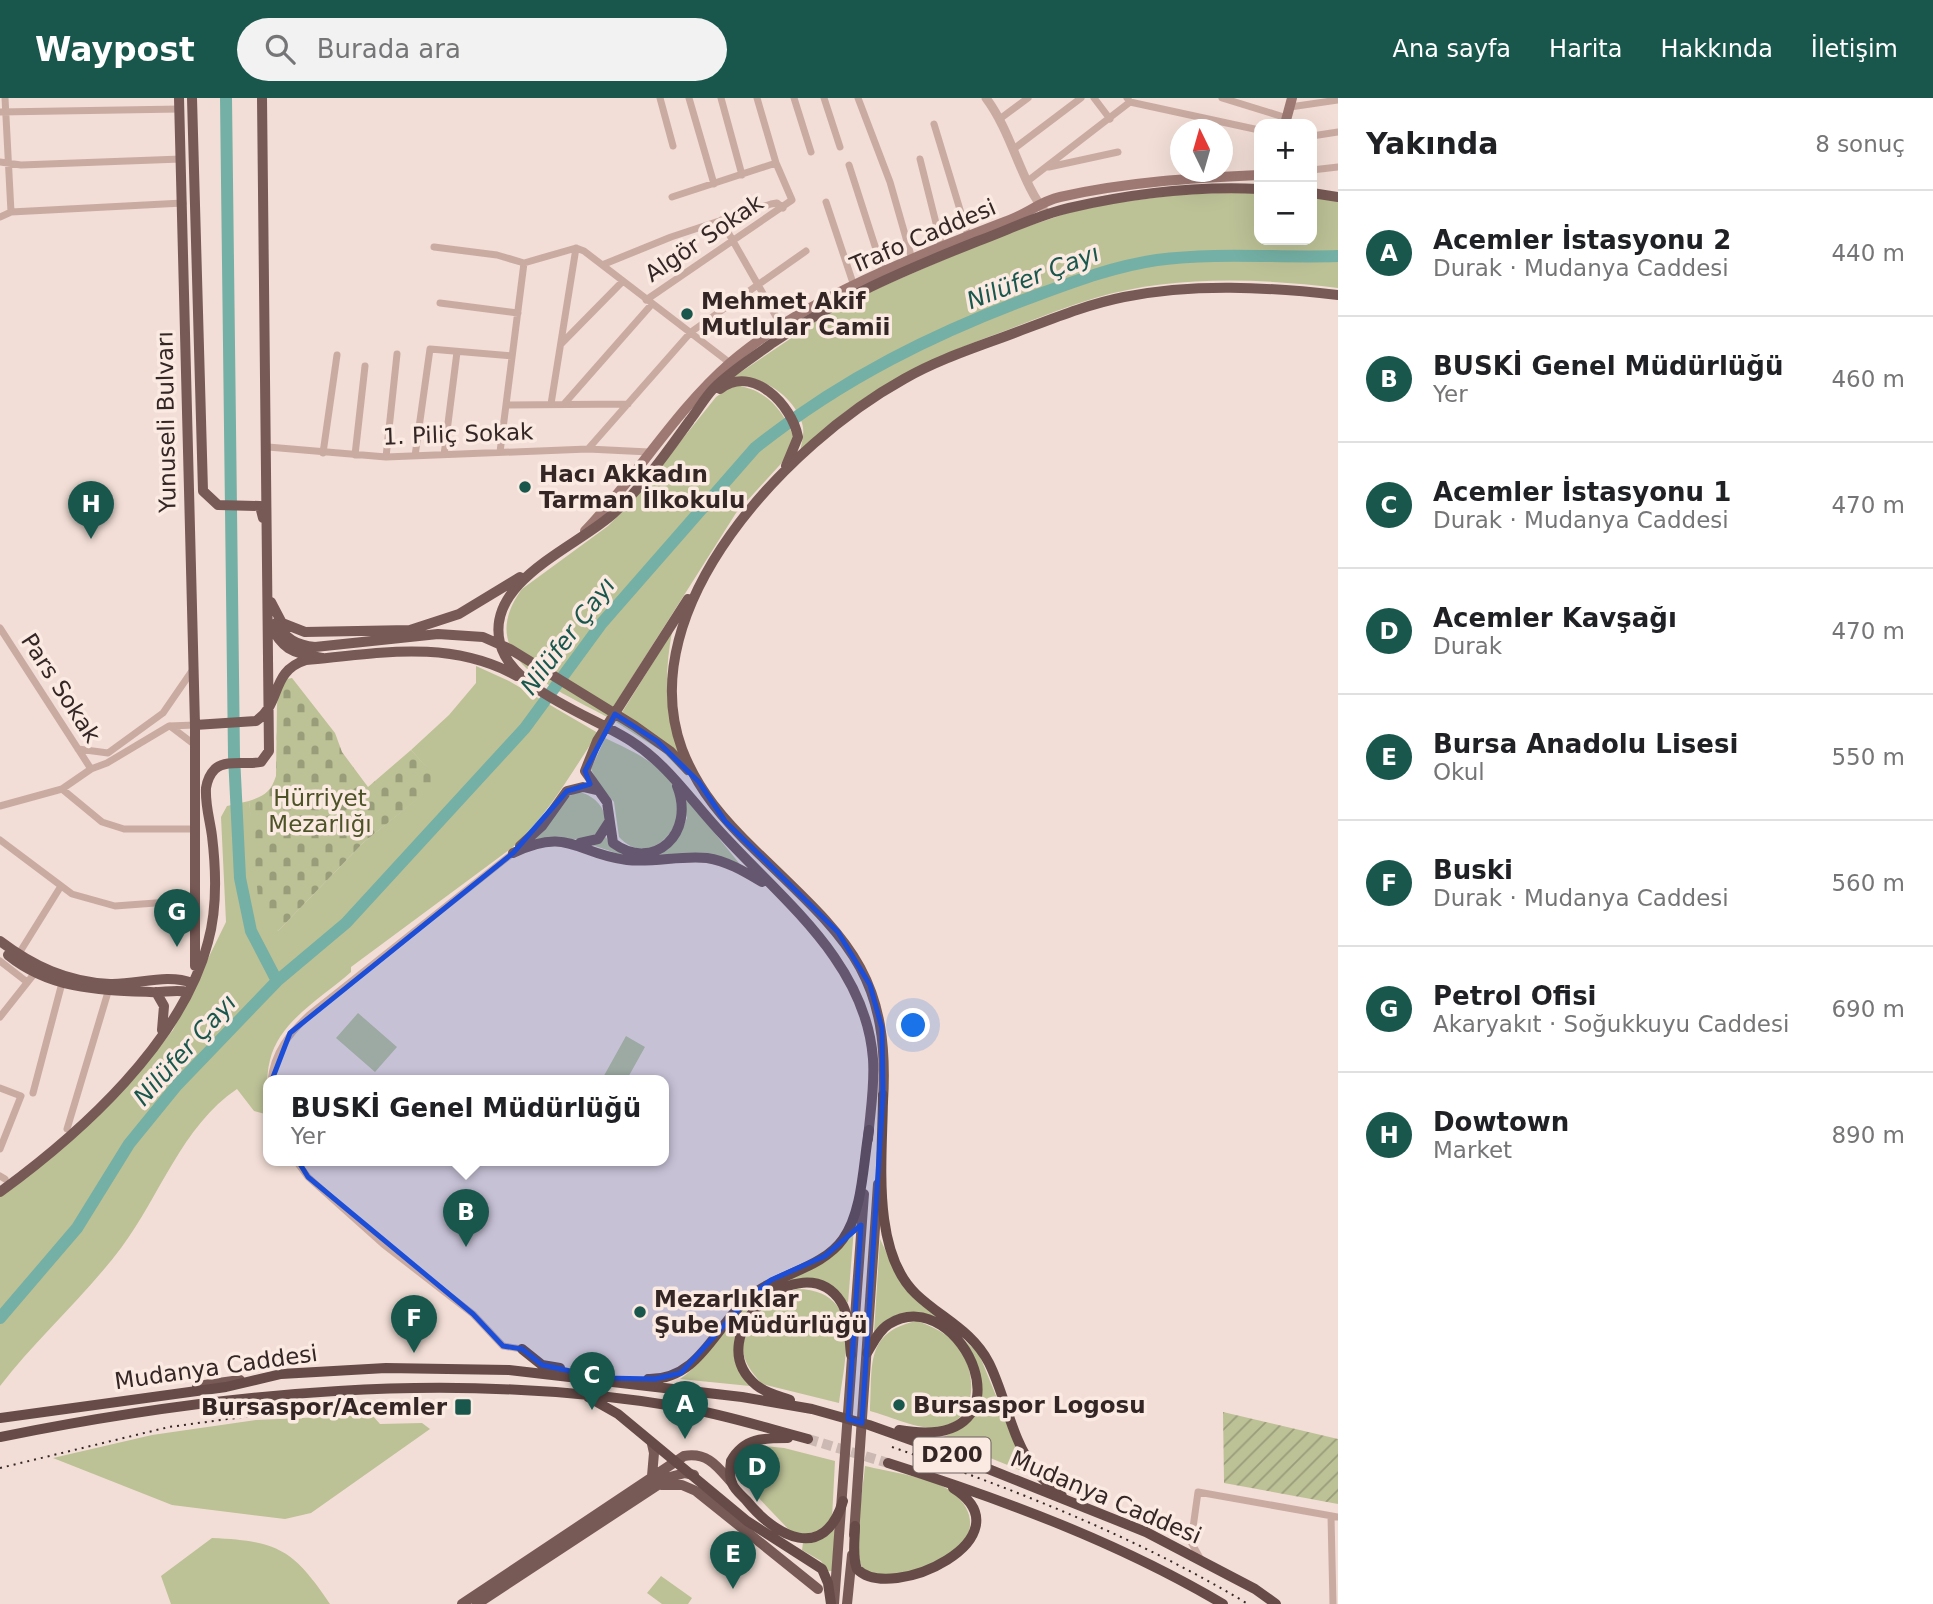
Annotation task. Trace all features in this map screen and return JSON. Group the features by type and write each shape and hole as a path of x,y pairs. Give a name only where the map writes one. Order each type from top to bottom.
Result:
{"highway":[{"path":"883,1095 884,1206 889,1252 914,1292 949,1317 979,1347 989,1363 1023,1450 1035,1471 1066,1500"},
{"path":"522,1349 541,1365 580,1370 603,1378 655,1379 681,1373 694,1364 724,1322 748,1298 771,1280 825,1256 842,1241 855,1212 869,1130"},
{"path":"813,1409 755,1385 744,1370 738,1349 750,1316 782,1288 804,1283 816,1284 835,1294 842,1303 851,1355"},
{"path":"867,1353 881,1331 890,1324 900,1319 924,1317 951,1332 969,1356 978,1380 975,1405 969,1417 947,1431 924,1433 869,1424"},
{"name":"Mudanya Caddesi","path":"0,1416 226,1387 281,1374 447,1368 603,1378 813,1409 869,1424 1146,1532 1276,1604"},
{"name":"Mudanya Caddesi","path":"0,1437 59,1425 335,1388 480,1386 583,1394 681,1407 808,1439 770,1438 746,1443 731,1461 732,1483"},
{"path":"583,1394 618,1414 747,1521 821,1569 833,1604"},
{"name":"Mudanya Caddesi","path":"888,1463 997,1498 1162,1568 1223,1604"},
{"path":"915,1471 953,1488 962,1494 970,1506 974,1538 958,1568"},
{"path":"732,1483 767,1522 797,1538 813,1539 828,1531 838,1517 843,1501"},
{"path":"855,1526 857,1568 877,1592"}],"main road":[{"name":"Yunuseli Bulvarı","path":"189,533 202,481 192,98"},
{"path":"0,1192 63,1142 144,1060 171,1027 205,953 214,911 212,836 206,785 215,769 226,765 261,762 269,751 268,447 262,98"},
{"path":"1286,119 1291,100"},
{"name":"Yunuseli Bulvarı","path":"179,104 195,725 196,963 188,987"},
{"name":"Trafo Caddesi","path":"572,544 649,452 730,363 782,327 854,286 968,236 1043,210 1056,197 1143,182 1254,175"},
{"path":"268,588 273,610 282,622 305,632 410,631 459,614 544,563 618,510 712,390 738,368 803,323 853,294 1043,210 1134,197 1254,189"},
{"path":"1317,194 1338,197"},
{"path":"674,777 681,796 681,828 672,841 659,849 642,852 622,849 613,843 607,802 585,771 586,763 710,564 746,512 781,475 855,411 903,379 953,356 1073,311 1123,297 1188,289 1244,288 1338,295"},
{"path":"693,416 728,383 740,380 760,385 788,411 796,424 799,437 796,449 781,475"},
{"path":"202,481 207,498 218,505 257,505 262,509 261,589 268,620 278,640 288,649 322,658"},
{"path":"528,682 515,672 505,655 498,624 510,594 544,563"},
{"path":"699,782 679,737 671,679 684,624 710,564"},
{"path":"268,604 279,629 301,646 332,647 454,634 483,637 510,649 635,726 670,751 699,782 725,821 838,932 859,963 873,995 882,1028 883,1095 855,1526 847,1604"},
{"path":"195,725 256,721 270,706 278,683 289,669 306,660 436,651 488,662 632,741 674,777 771,886 815,929 839,962 855,994 873,1057 843,1501 833,1604"},
{"path":"513,853 542,825 567,791 578,787 596,790"},
{"path":"577,843 592,841 602,835 610,815"},
{"path":"513,853 533,844 555,840 577,843 624,860 707,858 728,864 771,886"},
{"path":"0,941 42,970 111,984 161,980 188,987"},
{"path":"0,949 30,978 108,992 156,992 188,987"},
{"path":"2,1180 67,1129 162,1030 188,987"},
{"path":"156,992 164,1006 162,1030"},
{"path":"652,1444 655,1481"},
{"path":"477,1604 655,1481 674,1461 684,1456 704,1456 711,1459 732,1483"},
{"path":"462,1604 655,1481 677,1474 694,1475"},
{"path":"655,1481 682,1485 696,1491 818,1589"}],"street":[{"path":"5,98 4,163 11,212"},
{"path":"660,98 673,146"},
{"path":"690,98 714,184"},
{"path":"721,98 743,175"},
{"path":"602,265 771,204 777,203 783,208 792,200 776,163 757,98"},
{"path":"794,98 811,152"},
{"path":"824,98 840,147"},
{"path":"858,98 890,183 912,259"},
{"path":"986,98 1001,118 1043,210"},
{"path":"1001,118 1028,98"},
{"path":"1015,148 1081,98"},
{"path":"1094,98 1110,119"},
{"path":"1222,98 1280,119"},
{"path":"1028,180 1135,100 1254,129"},
{"path":"1291,100 1338,100"},
{"path":"3,112 179,104"},
{"path":"933,124 968,236"},
{"path":"1317,135 1338,132"},
{"path":"1045,168 1118,152"},
{"path":"4,163 181,159"},
{"path":"920,159 942,247"},
{"path":"672,197 776,163"},
{"path":"849,165 883,271"},
{"path":"1317,169 1338,167"},
{"path":"826,202 854,286"},
{"path":"0,218 11,212 183,203"},
{"name":"Algör Sokak","path":"564,404 649,302 783,208"},
{"path":"721,220 782,327"},
{"path":"434,247 497,255 524,263 576,248 730,363"},
{"path":"551,404 576,248"},
{"path":"588,449 691,332 806,251"},
{"path":"500,452 524,263"},
{"path":"560,344 622,282"},
{"path":"440,303 518,313"},
{"path":"415,456 430,349 512,356"},
{"path":"444,455 457,352"},
{"path":"386,457 397,354"},
{"path":"323,453 337,355"},
{"path":"355,455 365,366"},
{"path":"506,405 628,404"},
{"name":"1. Piliç Sokak","path":"268,447 386,457 588,449 649,452"},
{"name":"Pars Sokak","path":"0,628 90,769"},
{"path":"78,750 108,752 163,713 194,668"},
{"path":"0,806 62,789 90,769 107,763 169,726 195,725"},
{"path":"169,726 195,745"},
{"path":"62,789 102,822 124,829 195,829"},
{"path":"0,840 72,894 115,906 196,900"},
{"path":"273,1075 279,1051 290,1033 309,1015 513,853"},
{"path":"18,955 61,886"},
{"path":"0,961 30,978 0,1017"},
{"path":"33,1093 62,983"},
{"path":"67,1129 108,992"},
{"path":"0,1088 21,1096 0,1149"},
{"path":"300,1166 308,1177 383,1244 473,1314 502,1346 522,1349"},
{"path":"1203,1562 1191,1542 1198,1492 1334,1517 1333,1604"}],"highlighted area":[{"path":"615,714 657,741 699,782 725,821 838,932 870,985 882,1028 883,1095 862,1423 848,1419 861,1225 825,1256 771,1280 748,1299 681,1373 655,1379 603,1378 542,1365 522,1349 503,1346 473,1314 308,1177 282,1135 270,1085 290,1033 513,853 567,791 590,784 585,771"}],"green space":[{"path":"1254,191 1254,245 1317,245 1317,197 1338,199 1338,288 1278,282 1185,282 1154,285 1095,298 971,344 918,367 845,412 800,451 803,427 798,413 783,395 764,382 742,377 732,378 842,304 996,237 1071,212 1177,195"},
{"path":"733,385 754,390 778,409 794,438 788,456 736,513 607,717 545,683 527,669 514,653 507,635 509,613 522,589 608,526 632,502 716,397"},
{"path":"672,632 667,670 668,706 675,741 688,777 663,752 616,722"},
{"path":"476,666 509,681 598,733 549,807 513,847 351,967 351,972 292,1022 275,1046 268,1075 263,1075 263,1113 254,1111 237,1089 218,1104 186,1142 121,1248 0,1386 0,1195 144,1066 173,1030 226,922 221,817 227,806 249,801 255,846 278,931 364,842 439,781 411,750 449,715 476,683"},
{"name":"Hürriyet Mezarlığı","path":"292,678 335,733 342,752 368,787 411,750 440,781 364,842 278,931 258,897 249,801 266,793 276,776 278,693 287,679"},
{"path":"605,738 636,753 656,767 672,783 677,793 677,820 663,840 653,847 642,849 630,846 619,837 614,802 599,785 591,769"},
{"path":"578,792 594,799 604,812 603,826 598,832 582,839 533,840 559,806"},
{"path":"683,794 743,868 722,857 628,857 592,845 606,837 610,845 630,853 677,839 687,818"},
{"path":"358,1013 397,1047 375,1072 336,1038"},
{"path":"626,1036 645,1047 629,1075 604,1075"},
{"path":"854,1228 848,1303 826,1285 802,1280 779,1285 758,1298 743,1317 735,1340 737,1363 750,1386 680,1379 703,1358 753,1300 779,1282 813,1268 833,1256"},
{"path":"880,1239 899,1279 947,1324 927,1314 905,1313 888,1320 874,1332"},
{"path":"797,1289 818,1292 833,1301 841,1313 846,1347 839,1403 762,1384 745,1360 743,1345 751,1323 776,1298"},
{"path":"917,1321 935,1328 949,1338 958,1347 969,1369 971,1394 968,1405 953,1423 940,1427 914,1425 870,1411 872,1366 880,1342 900,1326"},
{"path":"947,1324 979,1354 1020,1455 1032,1475 941,1438 965,1424 978,1404 981,1382 976,1360 964,1340"},
{"path":"1223,1412 1338,1439 1338,1504 1224,1483"},
{"path":"372,1415 380,1424 422,1423 430,1429 311,1513 285,1519 172,1505 53,1458 152,1435 256,1420"},
{"path":"755,1445 784,1448 835,1461 832,1518 815,1535 792,1533 734,1472 739,1455"},
{"path":"865,1466 934,1482 952,1492 968,1511 969,1530 960,1547 943,1562 922,1573 899,1578 878,1576 862,1567 858,1532"},
{"path":"835,1529 832,1571 828,1571 821,1561 802,1550 803,1543 824,1538"},
{"path":"212,1538 253,1542 282,1552 305,1571 330,1604 171,1604 161,1576"},
{"path":"661,1576 692,1598 688,1604 662,1604 647,1593"}],"waterway":[{"path":"226,98 234,756 240,878 251,931 277,981"},
{"name":"Nilüfer Çayı","path":"0,1318 77,1228 129,1144 177,1085 277,981 346,923 525,728 602,623 755,448 821,400 891,359 964,324 1083,279 1157,260 1225,256 1338,256"}],"tunnel":[{"path":"808,1439 888,1463"}],"railway":[{"path":"0,1468 169,1427 258,1415 377,1411"},
{"path":"892,1447 1074,1516 1162,1557 1248,1604"}],"place":[{"name":"Mehmet Akif Mutlular Camii","path":"687,314"},
{"name":"Hacı Akkadın Tarman İlkokulu","path":"525,487"},
{"name":"Dowtown","path":"91,539"},
{"name":"Petrol Ofisi","path":"177,947"},
{"name":"BUSKİ Genel Müdürlüğü","path":"466,1247"},
{"name":"Mezarlıklar Şube Müdürlüğü","path":"640,1312"},
{"name":"Buski","path":"414,1353"},
{"name":"Bursaspor Logosu","path":"899,1405"},
{"name":"Bursaspor/Acemler","path":"463,1407"},
{"name":"Acemler İstasyonu 1","path":"592,1410"},
{"name":"Acemler İstasyonu 2","path":"685,1439"},
{"name":"Acemler Kavşağı","path":"757,1502"},
{"name":"Bursa Anadolu Lisesi","path":"733,1589"}]}
